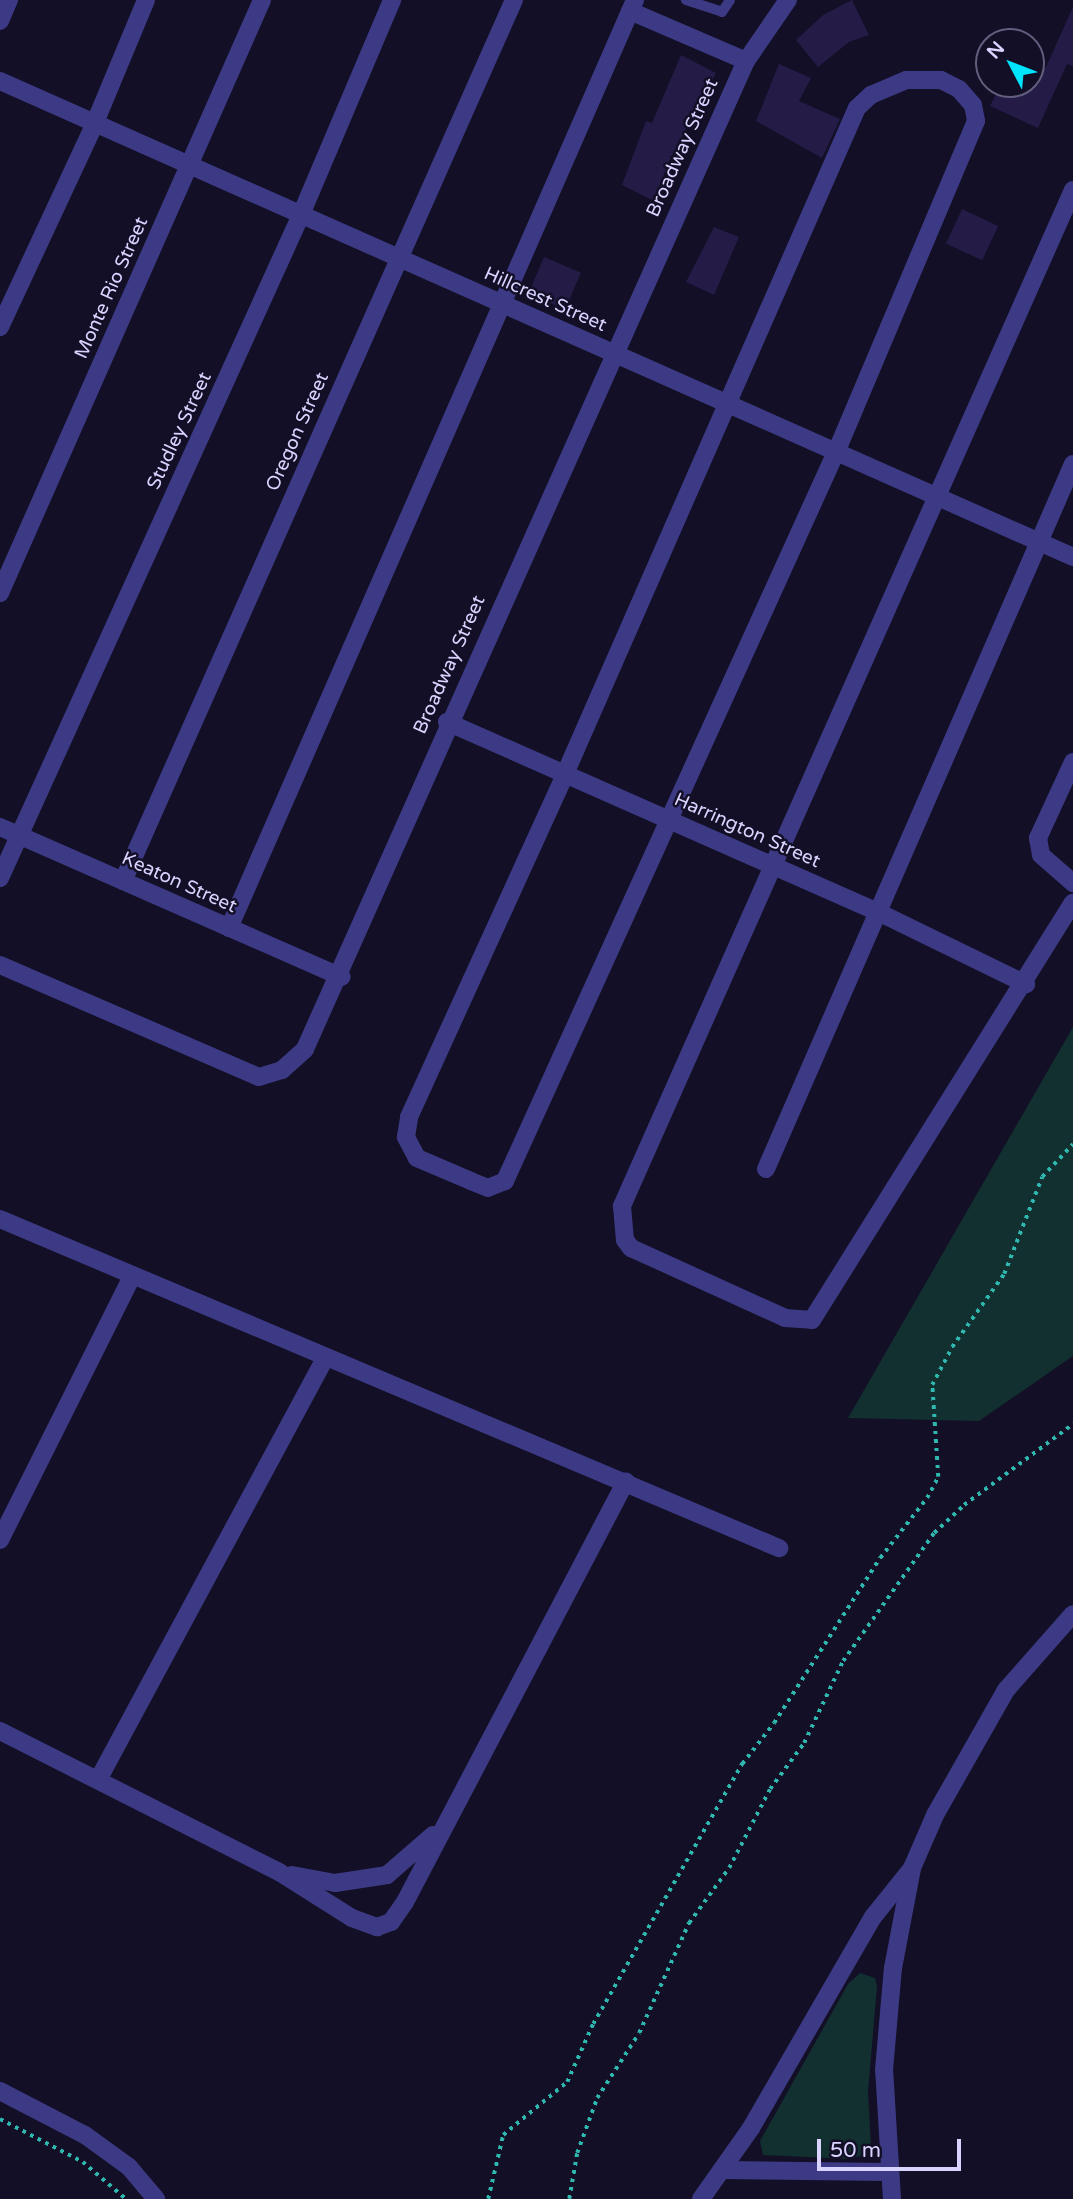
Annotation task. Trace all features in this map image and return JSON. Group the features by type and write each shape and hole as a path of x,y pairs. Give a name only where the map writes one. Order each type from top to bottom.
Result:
{"street":[{"path":"0,21 9,0"},
{"path":"0,327 94,125 146,0"},
{"name":"Monte Rio Street","path":"0,593 262,0"},
{"name":"Studley Street","path":"0,878 300,217 392,0"},
{"name":"Oregon Street","path":"123,881 514,0"},
{"name":"Broadway Street","path":"0,965 259,1077 282,1070 305,1049 341,977 447,722 746,61 788,0"},
{"path":"229,928 633,6 746,61"},
{"path":"906,80 942,80 959,89 973,105 976,121 836,452 505,1181 488,1188 417,1158 406,1137 409,1117 729,404 857,108 871,95 906,80"},
{"name":"Hillcrest Street","path":"0,81 300,217 398,257 1073,557"},
{"path":"1073,190 775,867 622,1206 621,1227 631,1248 785,1318 813,1320 1026,984 1073,903"},
{"path":"766,1169 876,911 1073,464"},
{"name":"Harrington Street","path":"447,722 876,911 1026,984"},
{"path":"1073,762 1038,838 1041,855 1073,883"},
{"name":"Keaton Street","path":"0,827 341,977"},
{"path":"0,1219 325,1358 626,1481 779,1548"},
{"path":"0,1540 132,1276"},
{"path":"98,1780 325,1358"},
{"path":"0,1731 279,1872 352,1918 377,1927 391,1922 405,1902 626,1481"},
{"path":"892,2199 888,2172 886,2042 912,1868 935,1815 1006,1690 1073,1614"},
{"path":"279,1872 335,1883 387,1875 420,1850 450,1816"},
{"path":"701,2199 725,2170 873,1917 912,1868"},
{"path":"0,2091 85,2135 129,2167 156,2199"},
{"path":"725,2170 888,2172"}],"lane":[{"path":"686,0 722,12 730,0"}],"path":[{"path":"488,2199 503,2135 566,2081 593,2024 742,1764 774,1723 880,1558 927,1499 938,1477 933,1385 952,1347 1004,1274 1042,1177 1073,1144"},
{"path":"569,2199 577,2153 597,2098 639,2033 689,1923 729,1868 770,1789 804,1743 843,1661 934,1533 964,1505 1073,1424"},
{"path":"0,2119 83,2162 126,2199"}],"green space":[{"path":"1073,1027 1073,1356 979,1421 848,1418"},
{"path":"860,1973 875,1978 877,1986 868,2092 871,2145 867,2154 850,2159 763,2155 760,2141 848,1984"}],"building":[{"path":"852,0 869,35 849,42 818,67 796,40 823,15"},
{"path":"1073,7 1073,66 1067,64 1038,128 990,106 994,98 1045,98 1046,67"},
{"path":"681,55 716,73 668,163 654,201 622,185 646,121 652,123"},
{"path":"779,64 811,78 799,101 840,119 822,158 756,121"},
{"path":"962,209 998,226 982,260 946,243"},
{"path":"714,227 739,237 714,295 686,282"},
{"path":"544,257 581,273 565,309 528,294"}]}
